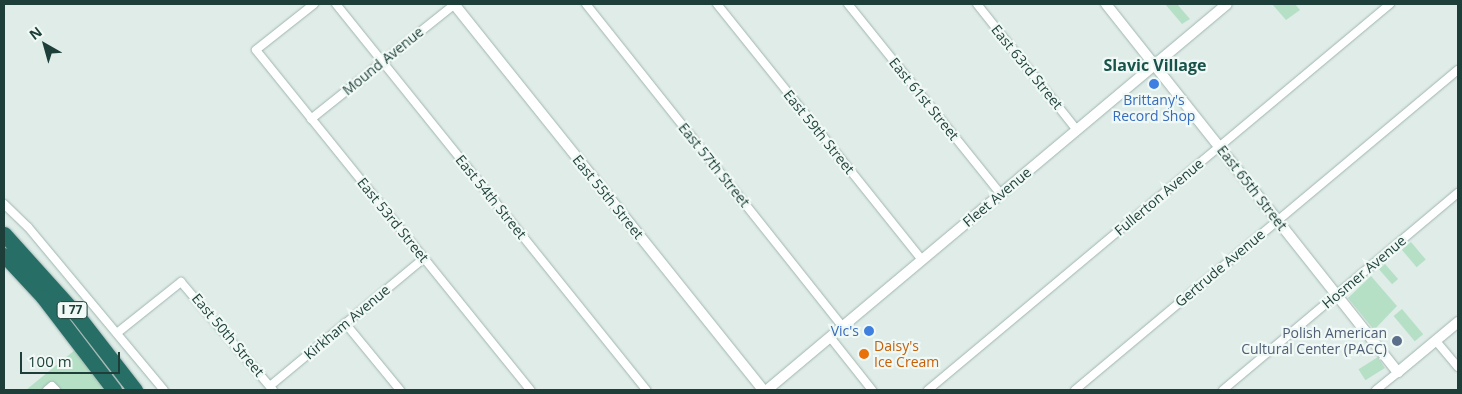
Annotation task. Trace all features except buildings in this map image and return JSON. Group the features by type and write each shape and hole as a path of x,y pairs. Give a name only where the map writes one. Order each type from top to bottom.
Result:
{"highway":[{"name":"I 77","path":"4,234 77,315 135,390"},
{"name":"I 77","path":"4,255 43,297 114,390"}],"street":[{"name":"East 53rd Street","path":"314,4 256,50 530,390"},
{"name":"East 54th Street","path":"336,4 646,390"},
{"name":"Mound Avenue","path":"311,119 454,4"},
{"name":"East 55th Street","path":"454,4 763,390"},
{"name":"East 57th Street","path":"586,4 842,326"},
{"name":"East 59th Street","path":"717,4 922,260"},
{"name":"East 61st Street","path":"848,4 1001,194"},
{"name":"East 63rd Street","path":"977,4 1077,130"},
{"name":"East 65th Street","path":"1106,4 1398,372"},
{"name":"Fleet Avenue","path":"767,390 1227,4"},
{"name":"Fullerton Avenue","path":"928,390 1390,4"},
{"name":"Gertrude Avenue","path":"1075,390 1458,70"},
{"name":"Hosmer Avenue","path":"1223,390 1458,193"},
{"path":"4,204 164,390"},
{"name":"Kirkham Avenue","path":"271,388 424,258"},
{"name":"East 50th Street","path":"116,333 181,282 271,388"},
{"path":"1376,390 1458,322"},
{"path":"346,323 400,390"},
{"path":"830,337 872,390"},
{"path":"1436,340 1458,367"}],"green space":[{"path":"1165,4 1177,4 1190,19 1182,24"},
{"path":"1272,4 1295,4 1300,10 1286,20"},
{"path":"1411,242 1426,260 1417,267 1402,250"},
{"path":"1385,264 1398,279 1392,284 1379,269"},
{"path":"1371,276 1397,306 1374,330 1348,298"},
{"path":"1402,309 1423,334 1415,341 1394,316"},
{"path":"81,345 114,390 26,390"},
{"path":"1378,357 1385,368 1365,380 1358,369"}],"place":[{"name":"Brittany's Record Shop","path":"1154,84"},
{"name":"Vic's","path":"869,331"},
{"name":"Polish American Cultural Center (PACC)","path":"1397,341"},
{"name":"Daisy's Ice Cream","path":"864,354"}],"district":[{"name":"Slavic Village","path":"1155,65"}]}
